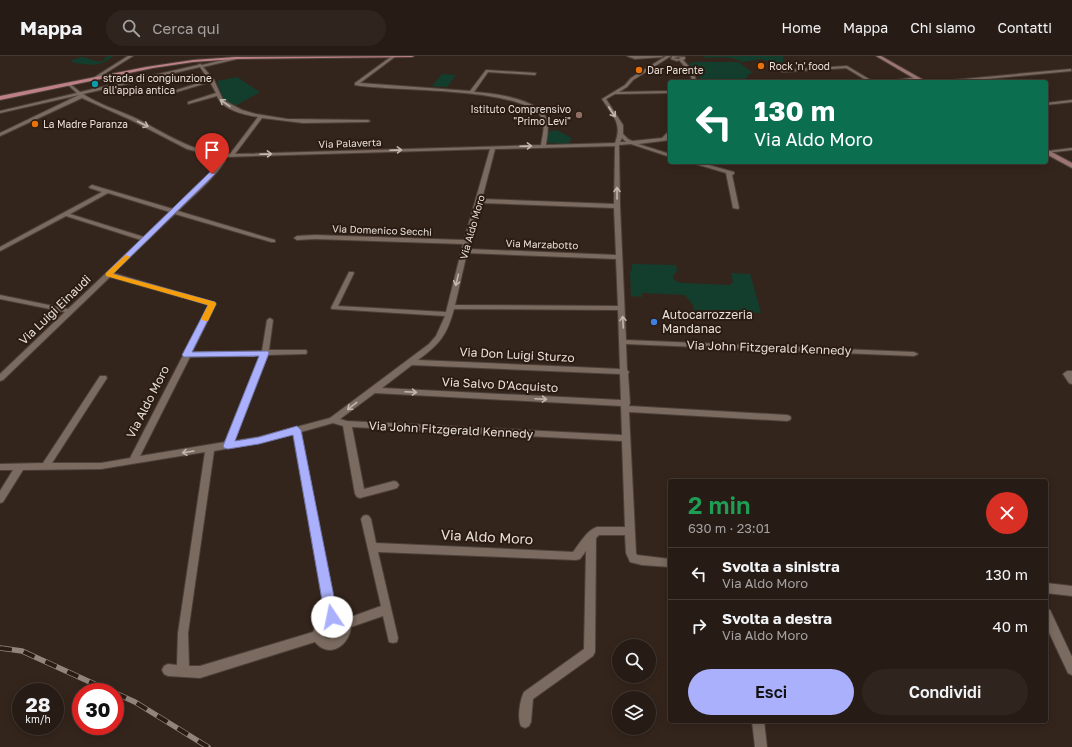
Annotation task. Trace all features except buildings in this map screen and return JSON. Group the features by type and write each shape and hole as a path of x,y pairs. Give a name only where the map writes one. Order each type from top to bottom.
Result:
{"main road":[{"path":"0,99 205,56"},
{"path":"244,56 251,57"},
{"path":"258,56 270,57"},
{"path":"146,68 193,61 251,57 412,56"},
{"path":"878,56 921,80"},
{"path":"196,58 236,58"},
{"path":"1048,153 1072,166"}],"street":[{"path":"92,80 131,56"},
{"path":"394,56 356,84 498,95 515,98 530,104 538,109 542,114 545,121 543,146"},
{"path":"628,56 635,58 661,57"},
{"path":"668,56 632,79 626,86 604,99 621,125 621,134 617,144 618,206 631,553 634,559 668,563"},
{"path":"0,112 80,95 200,65 236,58"},
{"path":"682,58 694,80"},
{"path":"200,65 212,80 221,101 238,111 261,117 291,122 368,121"},
{"path":"783,71 847,67 869,80"},
{"path":"964,80 1071,70"},
{"path":"471,93 487,71 535,74"},
{"path":"900,80 918,78"},
{"path":"171,93 212,80"},
{"path":"69,84 80,95"},
{"path":"612,93 668,92"},
{"path":"190,103 218,94"},
{"path":"0,135 80,95"},
{"name":"Via Palaverta","path":"80,95 133,119 189,148 221,156 617,144 668,139"},
{"path":"1048,104 1072,102"},
{"path":"251,114 253,119 252,128"},
{"path":"232,155 261,117"},
{"path":"621,134 631,143"},
{"path":"664,139 668,134"},
{"name":"Via Palaverta","path":"631,143 668,155"},
{"name":"Via Aldo Moro","path":"0,467 96,467 259,440 333,420 437,341 449,310 493,147"},
{"path":"1048,152 1072,150"},
{"name":"Via Luigi Einaudi","path":"0,378 219,166 222,161 221,156"},
{"path":"699,164 730,173 736,208"},
{"path":"92,187 274,241"},
{"path":"0,249 108,191"},
{"path":"479,201 618,206"},
{"path":"65,214 145,239"},
{"name":"Via Domenico Secchi","path":"297,238 315,237 467,242"},
{"name":"Via Marzabotto","path":"464,251 620,257"},
{"path":"351,273 334,308 449,310 622,308"},
{"name":"Via Luigi Einaudi","path":"108,274 212,304"},
{"path":"0,297 70,311"},
{"name":"Via Aldo Moro","path":"133,461 212,304"},
{"path":"228,446 265,353 270,320"},
{"name":"Via John Fitzgerald Kennedy","path":"624,342 914,354"},
{"path":"187,355 303,352"},
{"name":"Via Don Luigi Sturzo","path":"409,362 625,372"},
{"path":"1072,374 1067,374 1072,380"},
{"path":"45,467 103,378"},
{"name":"Via Salvo D'Acquisto","path":"372,390 626,406"},
{"path":"626,406 787,418"},
{"path":"333,420 347,424 360,494 394,485"},
{"name":"Via John Fitzgerald Kennedy","path":"347,424 627,438"},
{"path":"297,430 332,617"},
{"path":"183,671 183,633 210,448"},
{"path":"0,499 20,468"},
{"path":"366,519 393,638"},
{"path":"525,722 528,696 589,652 591,536 597,531 630,531"},
{"name":"Via Aldo Moro","path":"372,547 576,556 591,536"},
{"path":"1048,588 1072,590"},
{"path":"346,624 386,609"},
{"path":"332,617 341,618 346,624 347,628 343,637 335,643 322,643 318,636 320,626 327,619 332,617"},
{"path":"1048,618 1072,669"},
{"path":"168,670 200,672 318,636"},
{"path":"758,723 761,747"}],"green space":[{"path":"108,56 113,56 108,60 94,65 71,62 72,60 82,57 103,61 106,60 103,59"},
{"path":"703,56 783,56 783,68 762,59 742,62 729,58 706,58"},
{"path":"693,62 738,62 753,73 749,74 744,80 700,80 698,73 696,73 689,64"},
{"path":"442,74 456,75 447,87 432,86"},
{"path":"237,77 260,92 235,106 223,100 217,81"},
{"path":"556,130 572,138 568,144 549,143 547,141 548,132"},
{"path":"632,264 676,265 677,272 673,275 673,279 677,282 684,283 730,285 733,282 731,273 750,274 761,313 694,310 693,305 685,295 642,293 642,297 631,296 630,271 632,271"}],"railway":[{"path":"0,648 22,651 92,683"},
{"path":"124,697 135,702 208,747"}],"slow traffic":[{"path":"126,257 108,274 212,304 205,319"}],"place":[{"name":"Rock 'n' food","path":"761,66"},
{"name":"Dar Parente","path":"639,70"},
{"name":"strada di congiunzione all'appia antica","path":"95,84"},
{"name":"Istituto Comprensivo \"Primo Levi\"","path":"579,115"},
{"name":"La Madre Paranza","path":"35,124"},
{"name":"Autocarrozzeria Mandanac","path":"654,322"}],"route":[{"path":"212,174 108,274 212,304 187,355 265,353 228,446 297,430 332,617"}]}
